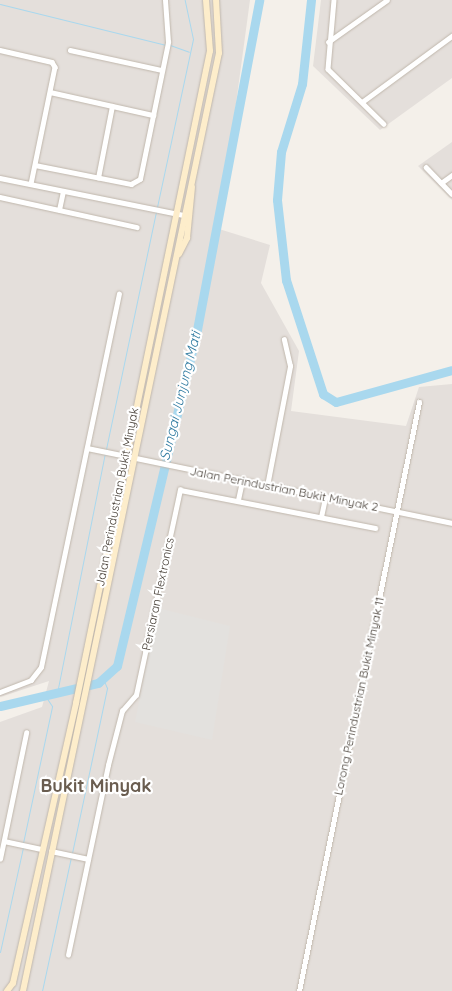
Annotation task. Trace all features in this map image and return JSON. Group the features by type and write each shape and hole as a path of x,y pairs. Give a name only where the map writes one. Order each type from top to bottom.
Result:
{"main road":[{"name":"Jalan Perindustrian Bukit Minyak","path":"8,991 14,983 42,849 76,703 125,456 210,51 206,0"},
{"name":"Jalan Perindustrian Bukit Minyak","path":"23,991 50,851 93,666 221,40 216,0"},
{"path":"176,259 186,238 194,197 191,184"}],"street":[{"path":"35,165 131,184 140,179 167,45 165,0"},
{"path":"334,0 328,42 328,69 384,124"},
{"path":"328,42 387,0"},
{"path":"362,102 452,36"},
{"path":"0,50 52,62 50,92 31,184"},
{"path":"70,50 162,70"},
{"path":"50,92 153,115"},
{"path":"98,178 112,106"},
{"path":"426,167 452,194"},
{"path":"441,183 452,175"},
{"path":"0,178 184,215"},
{"path":"60,210 63,191"},
{"path":"0,197 137,227"},
{"path":"0,692 31,680 41,668 119,294"},
{"path":"267,486 290,366 284,340"},
{"name":"Lorong Perindustrian Bukit Minyak 11","path":"299,991 419,402"},
{"name":"Jalan Perindustrian Bukit Minyak 2","path":"87,448 452,523"},
{"path":"238,500 242,480"},
{"name":"Persiaran Flextronics","path":"88,859 122,710 135,698 183,489 375,528"},
{"path":"321,517 324,498"},
{"path":"0,859 26,732"},
{"path":"4,841 42,849"},
{"path":"50,851 88,859 68,955"}],"shaded area":[{"path":"0,0 250,0 219,229 270,245 261,283 299,351 291,411 406,426 419,387 452,384 452,991 0,991 0,722 42,707 49,681 0,697"},
{"path":"321,0 452,0 452,78 380,130 313,66"},
{"path":"452,142 452,200 418,166"},
{"path":"158,608 230,626 212,740 135,722"}],"waterway":[{"path":"157,207 193,39 185,0"},
{"name":"Sungai Junjung Mati","path":"0,706 98,683 117,666 196,335 259,0"},
{"path":"311,0 302,84 281,152 277,200 286,280 323,394 336,402 452,370"},
{"path":"0,4 166,45"},
{"path":"170,45 189,52"},
{"path":"106,449 156,211"},
{"path":"57,693 105,453"},
{"path":"72,853 107,688 104,681"},
{"path":"23,843 52,706 44,694"},
{"path":"0,952 23,847"},
{"path":"42,991 71,857"}],"district":[{"name":"Bukit Minyak","path":"96,786"}]}
